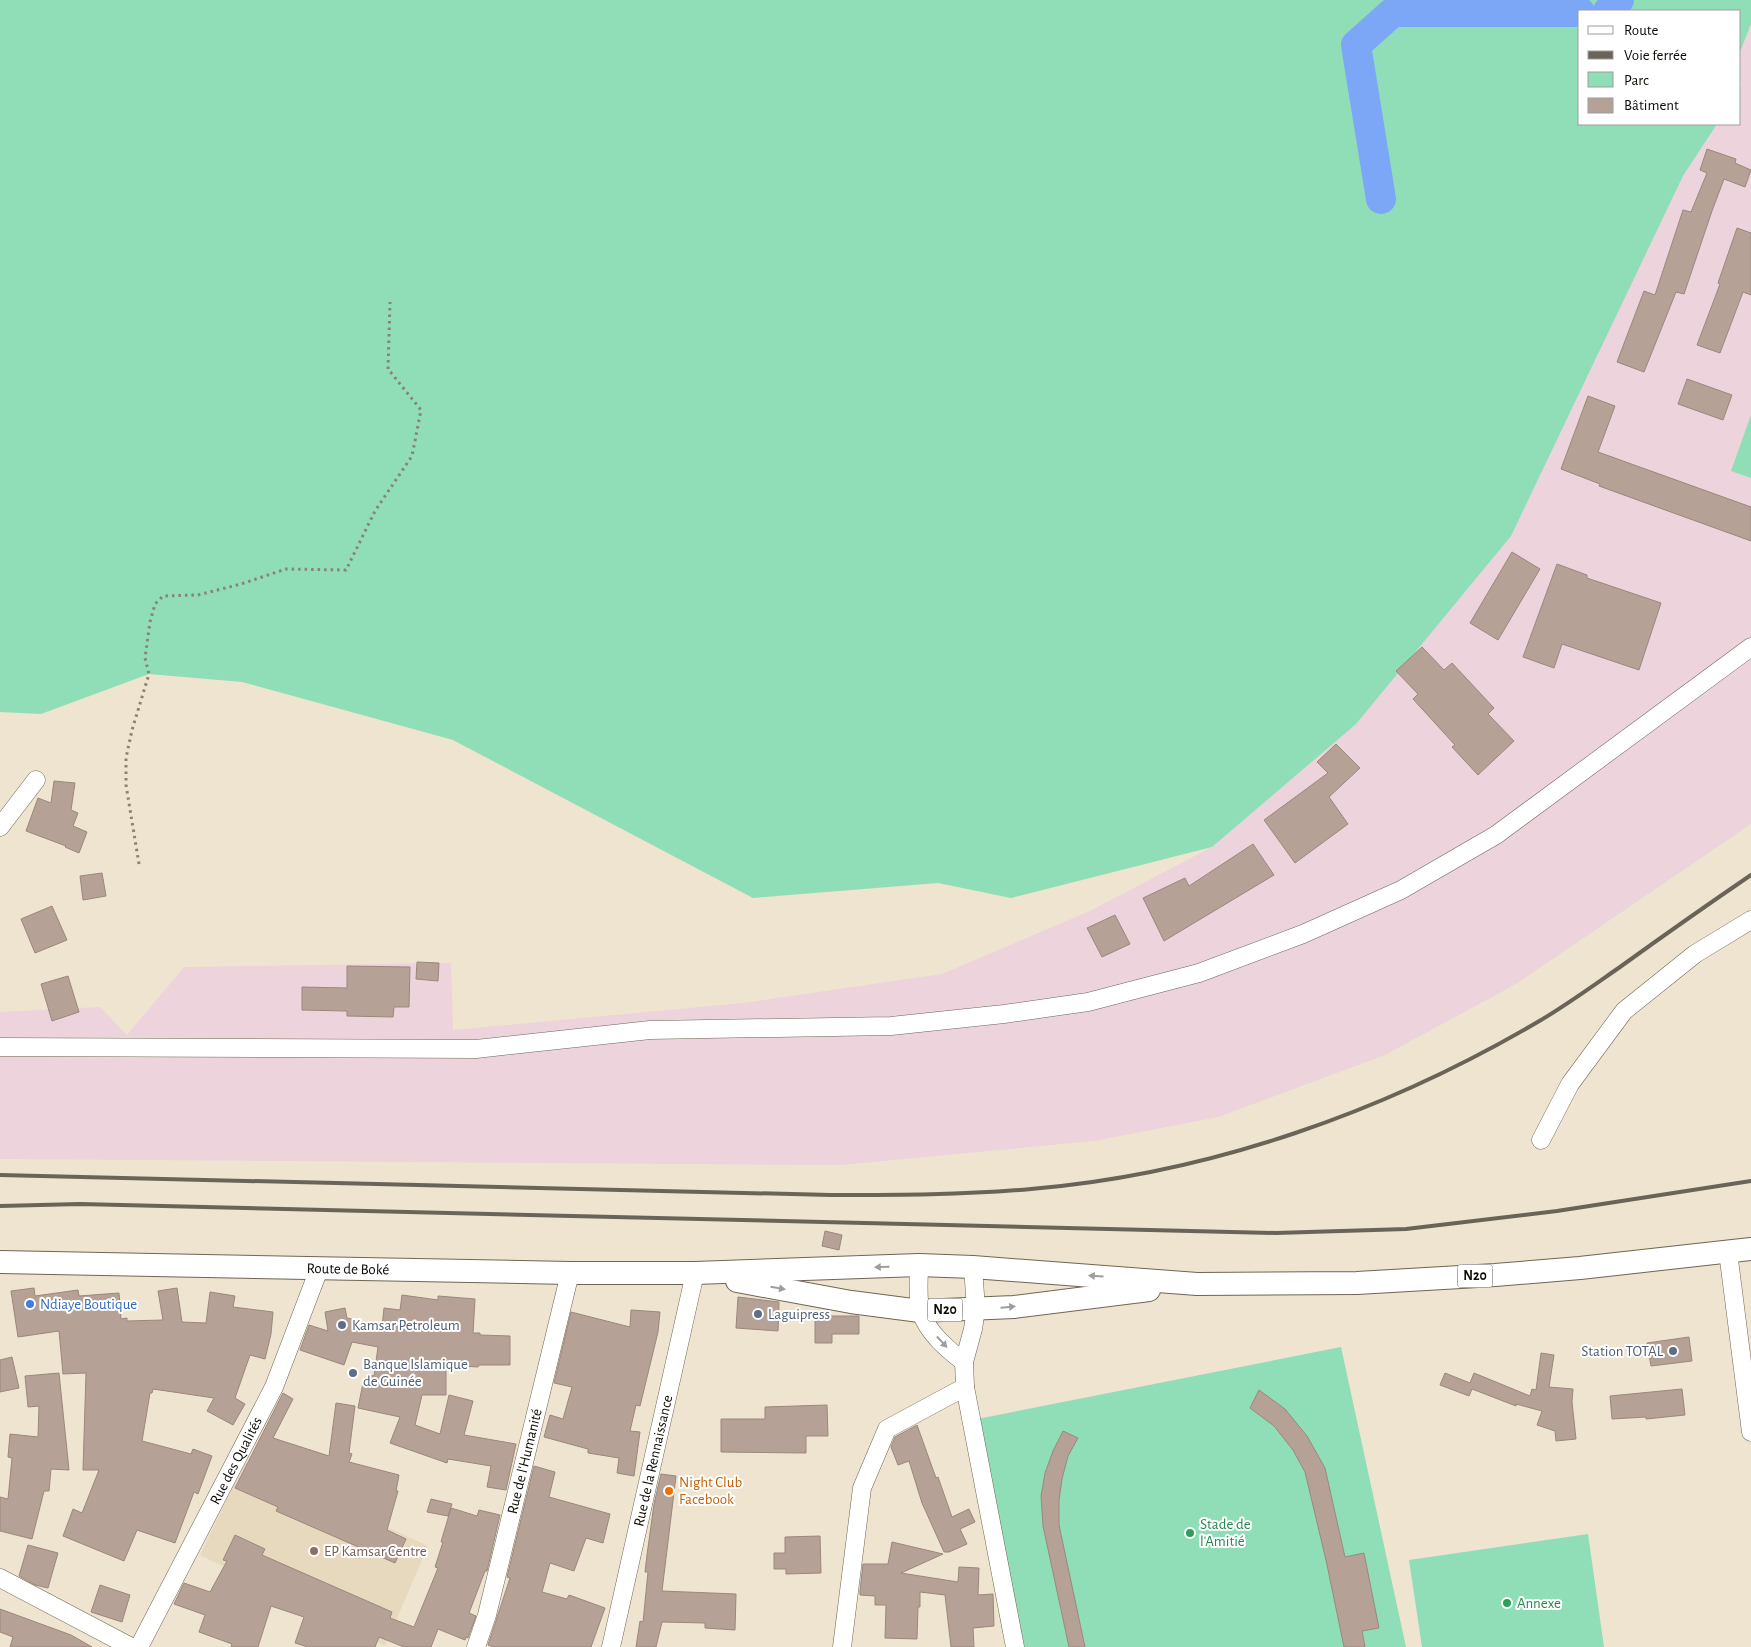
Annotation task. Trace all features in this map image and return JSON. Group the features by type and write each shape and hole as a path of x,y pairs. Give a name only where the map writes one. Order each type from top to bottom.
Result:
{"main road":[{"name":"N20","path":"696,1273 919,1265 973,1267 1197,1284 1357,1283 1580,1268 1751,1249"},
{"name":"Route de Boké","path":"0,1262 570,1274 696,1273"},
{"name":"N20","path":"696,1273 851,1302 920,1311 1014,1307 1197,1284"}],"street":[{"path":"0,1046 476,1049 650,1030 891,1026 1004,1014 1088,1002 1199,973 1303,934 1401,890 1496,835 1751,647"},
{"path":"0,827 36,780"},
{"path":"1541,1140 1570,1084 1624,1011 1695,954 1751,920"},
{"path":"1728,1252 1751,1432"},
{"path":"919,1265 920,1311 930,1330 949,1350 964,1362"},
{"path":"973,1267 976,1310 974,1329 964,1362 965,1387 1014,1647"},
{"name":"Rue des Qualités","path":"139,1647 274,1387 319,1269"},
{"name":"Rue de la Rennaissance","path":"611,1647 696,1273"},
{"name":"Rue de l'Humanité","path":"476,1647 487,1615 570,1274"},
{"path":"842,1647 862,1488 887,1429 965,1387"},
{"path":"0,1578 131,1647"}],"path":[{"path":"139,864 126,785 126,758 132,730 149,674 145,658 154,604 163,596 198,595 241,584 286,569 346,570 375,511 412,456 421,410 388,368 390,302"}],"shaded area":[{"path":"1751,24 1751,824 1516,984 1385,1055 1218,1117 1094,1141 840,1165 0,1159 0,1012 100,1007 127,1035 184,967 451,963 453,1030 744,1003 942,974 1090,911 1212,847 1683,176 1716,125 1741,125 1741,49"},
{"name":"EP Kamsar Centre","path":"245,1462 428,1546 385,1646 200,1555"}],"green space":[{"path":"0,0 1751,0 1751,24 1741,49 1741,10 1578,10 1578,125 1716,125 1683,176 1511,536 1356,724 1212,847 1011,898 938,883 753,898 453,740 242,682 149,674 41,714 0,712"},
{"path":"1751,415 1751,478 1731,471"},
{"name":"Stade de l'Amitié","path":"1341,1347 1406,1647 1021,1647 977,1419"},
{"name":"Annexe","path":"1588,1534 1604,1647 1422,1647 1409,1560"}],"building":[{"path":"1707,149 1736,159 1735,163 1751,170 1745,187 1724,179 1684,294 1676,292 1644,372 1617,362 1644,291 1655,295 1683,210 1691,212 1707,173 1700,170"},
{"path":"1737,228 1751,233 1751,295 1743,292 1720,353 1697,345 1720,284 1718,283"},
{"path":"1687,379 1732,395 1723,420 1678,404"},
{"path":"1588,396 1615,406 1598,452 1751,507 1751,541 1599,486 1600,484 1561,469"},
{"path":"1512,552 1540,569 1498,640 1470,623"},
{"path":"1557,564 1587,575 1587,578 1661,603 1639,670 1562,644 1554,668 1523,657"},
{"path":"1422,647 1444,670 1452,663 1494,708 1488,714 1514,741 1478,775 1452,747 1455,745 1413,699 1418,694 1396,671"},
{"path":"1336,744 1360,768 1329,797 1348,824 1295,863 1264,820 1328,773 1317,762"},
{"path":"54,781 75,783 71,810 78,813 73,826 87,832 79,853 26,831 38,798 51,803"},
{"path":"1253,844 1274,875 1164,941 1143,898 1185,878 1189,886"},
{"path":"102,873 106,896 83,900 80,876"},
{"path":"52,906 67,940 35,953 21,919"},
{"path":"1115,915 1130,944 1102,957 1087,928"},
{"path":"417,962 439,963 438,981 416,979"},
{"path":"347,966 410,967 409,1007 394,1007 393,1017 347,1016 347,1011 302,1010 302,987 347,988"},
{"path":"68,976 79,1012 52,1021 41,984"},
{"path":"825,1231 842,1235 839,1250 822,1246"},
{"path":"34,1288 35,1296 78,1290 79,1296 119,1293 121,1319 127,1318 127,1321 163,1320 158,1291 177,1288 182,1322 206,1323 210,1292 235,1296 233,1307 273,1312 271,1334 265,1359 250,1355 235,1398 245,1404 233,1425 207,1411 214,1398 153,1389 152,1393 150,1393 142,1441 191,1454 193,1449 212,1456 198,1494 194,1492 175,1543 137,1530 124,1561 63,1536 73,1509 82,1513 99,1470 83,1470 86,1373 63,1374 59,1331 18,1337 11,1291"},
{"path":"402,1295 438,1300 438,1296 475,1299 473,1333 510,1336 510,1365 479,1365 478,1367 446,1365 446,1395 422,1395 415,1425 440,1434 449,1395 473,1401 464,1435 516,1444 506,1490 487,1487 491,1466 448,1459 447,1463 390,1443 400,1417 358,1408 363,1383 368,1384 370,1375 374,1376 378,1347 352,1342 344,1365 300,1350 309,1325 328,1331 325,1312 345,1308 347,1318 382,1326 384,1308 400,1310"},
{"name":"Laguipress","path":"738,1297 779,1302 778,1331 736,1328"},
{"path":"631,1310 660,1312 658,1332 640,1406 636,1405 630,1431 640,1432 634,1476 617,1473 619,1458 588,1453 588,1449 544,1437 550,1415 563,1419 572,1387 554,1383 571,1312 630,1327"},
{"path":"815,1316 859,1316 859,1334 832,1334 832,1343 815,1343"},
{"path":"1689,1337 1692,1361 1651,1366 1647,1343"},
{"path":"1541,1353 1554,1355 1549,1387 1573,1389 1572,1402 1576,1439 1556,1441 1555,1431 1537,1425 1542,1411 1516,1404 1516,1406 1472,1389 1469,1396 1440,1385 1445,1373 1470,1383 1474,1373 1530,1396 1532,1389 1536,1390"},
{"path":"12,1357 19,1388 0,1392 0,1360"},
{"path":"59,1373 69,1470 51,1469 49,1491 44,1491 32,1539 0,1531 0,1497 8,1499 12,1458 8,1457 10,1434 38,1437 39,1406 28,1407 25,1376"},
{"path":"1682,1389 1685,1415 1646,1419 1646,1417 1612,1419 1610,1396"},
{"path":"1259,1390 1285,1409 1307,1436 1325,1468 1345,1557 1364,1553 1379,1628 1362,1631 1365,1647 1344,1647 1305,1472 1293,1450 1274,1426 1250,1408"},
{"path":"283,1393 293,1399 273,1438 329,1456 336,1403 355,1406 349,1453 352,1454 349,1462 399,1475 396,1491 398,1491 387,1530 406,1539 395,1563 276,1511 278,1507 235,1488"},
{"path":"827,1405 828,1436 806,1436 806,1453 721,1452 721,1419 765,1419 765,1407"},
{"path":"917,1425 952,1517 969,1509 975,1522 960,1529 967,1544 949,1552 944,1552 922,1503 909,1461 898,1465 891,1447 895,1437"},
{"path":"1063,1431 1078,1438 1068,1456 1062,1479 1059,1500 1059,1525 1085,1647 1069,1647 1043,1526 1041,1496 1045,1473"},
{"path":"534,1466 555,1472 549,1497 610,1514 603,1543 586,1538 574,1571 550,1563 542,1592 567,1599 569,1595 605,1608 591,1647 493,1647 488,1645 510,1578 507,1577"},
{"path":"661,1474 676,1476 662,1591 736,1594 735,1630 705,1628 705,1623 662,1622 656,1647 636,1647 640,1621 643,1622 648,1572 645,1572 647,1555 654,1504"},
{"path":"431,1499 452,1504 448,1516 427,1512"},
{"path":"451,1508 477,1516 479,1510 500,1515 487,1571 485,1571 469,1613 476,1616 468,1638 466,1637 465,1640 438,1629 431,1647 404,1647 379,1637 375,1647 308,1647 295,1643 304,1617 271,1606 258,1647 231,1647 232,1644 199,1632 205,1615 174,1604 184,1583 210,1592 227,1561 223,1560 235,1535 265,1549 262,1555 392,1612 390,1618 414,1627 438,1568 435,1567"},
{"path":"820,1536 821,1573 786,1574 786,1569 774,1569 774,1553 785,1553 785,1537"},
{"path":"892,1542 943,1554 901,1573 958,1582 959,1567 979,1568 978,1595 993,1594 994,1626 973,1628 974,1647 951,1647 945,1595 920,1592 917,1639 885,1638 886,1605 875,1605 875,1596 860,1595 860,1591 863,1564 888,1564"},
{"path":"28,1545 58,1553 48,1588 35,1585 19,1576"},
{"path":"100,1585 130,1595 122,1622 91,1612"},
{"path":"0,1609 71,1635 92,1647 10,1647 13,1637 0,1632"}],"waterway":[{"path":"1609,10 1619,0"},
{"path":"1381,199 1356,45 1393,12 1578,12"}],"railway":[{"path":"0,1175 831,1195 981,1192 1031,1189 1098,1181 1165,1169 1230,1153 1295,1133 1359,1110 1422,1083 1482,1053 1551,1014 1751,875"},
{"path":"0,1206 80,1204 1276,1233 1406,1229 1557,1211 1751,1181"}],"place":[{"name":"Ndiaye Boutique","path":"30,1304"},
{"name":"Laguipress","path":"758,1314"},
{"name":"Kamsar Petroleum","path":"342,1325"},
{"name":"Station TOTAL","path":"1673,1351"},
{"name":"Banque Islamique de Guinée","path":"353,1373"},
{"name":"Night Club Facebook","path":"669,1491"},
{"name":"Stade de l'Amitié","path":"1190,1533"},
{"name":"EP Kamsar Centre","path":"314,1551"},
{"name":"Annexe","path":"1507,1603"}]}
